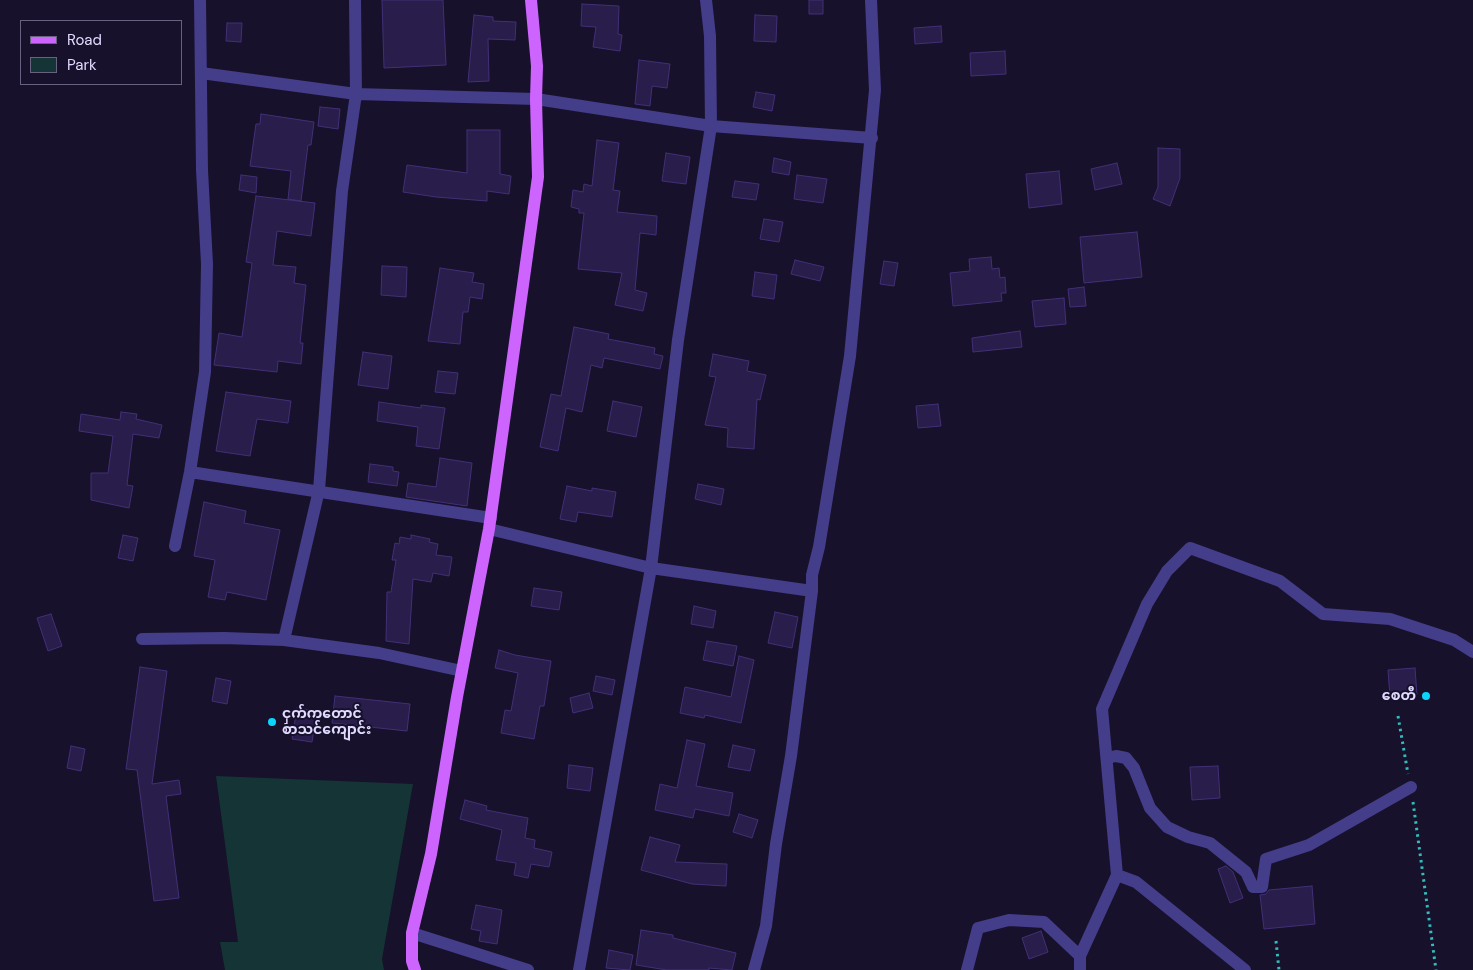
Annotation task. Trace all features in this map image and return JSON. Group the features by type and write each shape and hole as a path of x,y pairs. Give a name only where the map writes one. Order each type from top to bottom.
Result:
{"main road":[{"path":"415,970 412,961 412,933 431,854 462,671 490,523 538,177 536,99 538,66 531,0"}],"street":[{"path":"175,546 190,472 205,372 207,264 200,0"},
{"path":"284,640 319,490 342,191 356,94 355,0"},
{"path":"579,970 651,568 678,340 711,126 710,36 706,0"},
{"path":"754,970 766,926 812,591 812,576 819,547 850,356 860,261 865,178 872,138 875,90 871,0"},
{"path":"201,73 356,94 536,99 711,126 872,138"},
{"path":"190,472 319,490 490,523 651,568 812,591"},
{"path":"1080,970 1080,956 1117,875 1107,758 1102,729 1102,709 1147,604 1167,571 1190,548 1280,581 1323,614 1390,619 1454,640 1473,652"},
{"path":"142,640 224,638 284,640 379,653 462,671"},
{"path":"1107,758 1116,756 1126,758 1134,768 1150,808 1168,827 1210,843 1246,872 1253,887 1262,887 1266,859 1309,845 1411,787"},
{"path":"1117,875 1136,882 1244,970"},
{"path":"967,970 978,928 1009,920 1044,922 1080,956"},
{"path":"412,933 528,970"}],"path":[{"path":"1398,716 1411,787 1436,970"},
{"path":"1276,941 1279,970"}],"green space":[{"path":"216,776 413,784 382,959 384,970 225,970 220,942 238,942"}],"building":[{"path":"382,0 443,0 446,65 384,68"},
{"path":"809,0 823,0 823,14 809,14"},
{"path":"582,4 619,6 618,34 622,35 620,51 593,47 596,27 581,26"},
{"path":"474,15 493,17 493,21 516,22 515,40 488,39 489,81 468,82"},
{"path":"755,15 777,16 776,42 754,41"},
{"path":"227,23 242,23 241,42 226,41"},
{"path":"941,26 942,42 915,44 914,28"},
{"path":"1005,51 1006,74 971,76 970,53"},
{"path":"639,60 670,64 667,88 652,86 650,106 635,104"},
{"path":"756,92 775,95 772,111 753,107"},
{"path":"320,107 340,109 338,129 318,126"},
{"path":"261,114 314,122 311,145 308,145 301,201 288,199 291,171 250,166 256,124 260,124"},
{"path":"467,130 500,130 500,174 511,176 509,194 487,191 487,201 403,192 407,165 467,173"},
{"path":"597,140 619,143 613,190 620,191 617,212 657,216 656,235 640,233 635,290 647,293 643,311 615,305 622,273 578,269 584,213 579,213 579,209 571,207 573,190 583,192 584,184 592,186"},
{"path":"1158,148 1180,149 1180,178 1170,206 1153,199 1158,187"},
{"path":"666,153 690,157 686,184 662,181"},
{"path":"774,158 791,162 789,175 772,172"},
{"path":"1117,163 1122,184 1095,190 1091,169"},
{"path":"1059,171 1062,204 1029,208 1026,174"},
{"path":"241,175 257,177 256,193 239,190"},
{"path":"797,175 827,179 823,203 794,199"},
{"path":"735,181 759,184 756,200 732,197"},
{"path":"256,196 315,203 311,236 277,231 273,265 296,267 294,283 306,285 300,343 303,343 301,364 278,361 277,372 214,365 219,333 242,337 252,263 246,262"},
{"path":"764,219 783,222 779,242 760,239"},
{"path":"1137,232 1142,277 1084,283 1080,237"},
{"path":"991,257 992,269 999,268 1000,278 1005,277 1006,293 1001,293 1002,301 953,306 950,273 970,271 969,259"},
{"path":"795,260 824,267 820,281 791,274"},
{"path":"884,261 898,263 894,286 880,284"},
{"path":"382,266 407,267 406,297 381,295"},
{"path":"440,268 474,273 472,282 484,284 482,299 470,297 468,312 463,312 460,344 428,341"},
{"path":"755,272 777,275 774,299 752,296"},
{"path":"1084,287 1086,306 1070,307 1068,289"},
{"path":"1064,298 1066,324 1035,327 1032,301"},
{"path":"574,327 609,334 608,339 655,348 654,354 663,356 660,369 604,358 602,368 591,365 582,412 566,408 558,451 540,447 551,394 561,396"},
{"path":"1020,331 1022,347 973,352 972,338"},
{"path":"363,352 392,356 388,389 358,385"},
{"path":"713,354 749,361 747,371 766,375 760,400 757,399 754,449 727,447 728,428 705,425 716,377 709,376"},
{"path":"438,371 458,373 455,394 435,392"},
{"path":"226,392 291,401 288,423 257,419 250,456 216,451"},
{"path":"613,401 642,407 636,437 607,431"},
{"path":"379,402 421,408 421,405 445,408 439,449 416,446 418,427 377,421"},
{"path":"938,404 941,426 918,428 916,406"},
{"path":"121,412 137,414 136,419 162,425 159,438 133,434 127,485 133,486 129,508 91,500 91,473 108,473 113,436 79,431 81,414 120,420"},
{"path":"440,458 472,463 467,506 406,497 408,483 436,487"},
{"path":"370,464 393,467 393,471 399,472 397,486 368,482"},
{"path":"698,484 724,489 721,505 695,499"},
{"path":"567,486 592,491 592,488 616,492 612,517 578,512 576,522 560,519"},
{"path":"204,502 246,511 244,523 280,530 266,600 227,592 225,600 208,597 215,560 194,556"},
{"path":"123,535 138,538 133,561 118,558"},
{"path":"411,535 430,539 429,542 438,544 436,555 452,557 449,576 433,573 431,582 413,579 409,644 386,641 387,592 391,592 396,560 392,560 395,543 399,544 400,537 411,539"},
{"path":"534,588 562,592 559,610 531,606"},
{"path":"694,606 716,611 713,628 691,624"},
{"path":"775,612 798,617 792,648 768,643"},
{"path":"51,614 62,646 48,651 37,618"},
{"path":"707,641 737,646 733,666 703,660"},
{"path":"499,650 515,655 551,661 544,706 540,706 534,739 501,733 505,710 511,711 518,673 495,668"},
{"path":"739,656 754,660 741,723 705,715 704,718 680,713 685,687 731,697"},
{"path":"140,667 167,671 152,784 179,780 181,794 166,796 179,898 154,901 137,770 126,769"},
{"path":"1415,668 1417,695 1390,697 1388,670"},
{"path":"596,676 615,680 612,695 593,691"},
{"path":"216,678 231,681 227,704 212,701"},
{"path":"589,693 593,708 573,713 570,698"},
{"path":"335,696 410,704 407,731 332,723"},
{"path":"297,708 317,711 312,742 292,739"},
{"path":"687,740 705,744 696,786 733,793 729,816 695,809 693,818 655,810 660,784 677,788"},
{"path":"733,745 755,750 750,771 728,767"},
{"path":"71,746 85,749 81,771 67,768"},
{"path":"569,765 593,768 590,791 567,788"},
{"path":"1218,766 1220,798 1192,800 1190,767"},
{"path":"465,800 487,806 486,810 528,818 525,838 535,840 534,848 552,852 549,867 531,864 528,878 514,875 516,863 496,860 502,830 460,819"},
{"path":"739,814 758,820 752,838 733,832"},
{"path":"650,837 680,845 675,862 727,864 726,886 692,884 641,870"},
{"path":"1226,866 1233,872 1243,898 1230,903 1218,869"},
{"path":"1312,886 1315,924 1264,929 1260,895 1266,894 1269,890"},
{"path":"476,905 502,910 497,944 479,941 481,931 471,929"},
{"path":"641,930 673,935 673,938 736,953 732,970 709,968 709,970 667,970 636,965"},
{"path":"1041,931 1048,952 1029,959 1022,938"},
{"path":"609,950 633,955 630,970 606,968"}],"place":[{"name":"စေတီ","path":"1426,696"},
{"name":"ငှက်ကတောင် စာသင်ကျောင်း","path":"272,722"}]}
